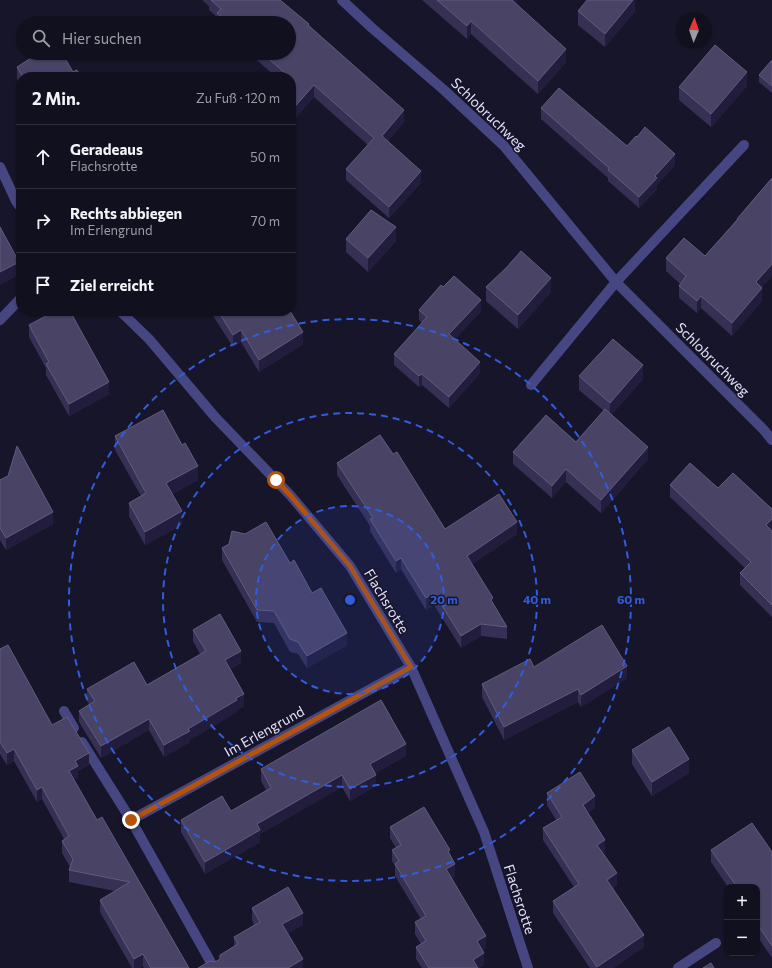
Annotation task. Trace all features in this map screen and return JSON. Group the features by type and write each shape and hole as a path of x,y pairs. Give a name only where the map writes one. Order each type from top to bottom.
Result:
{"street":[{"name":"Schlobruchweg","path":"342,0 444,90 504,146 616,282 763,429 772,440"},
{"path":"531,385 616,282 744,145"},
{"path":"0,167 16,201"},
{"path":"0,320 16,303"},
{"name":"Flachsrotte","path":"125,316 149,339 215,417 291,496 350,566 411,667 484,832 528,968"},
{"name":"Im Erlengrund","path":"131,820 411,667"},
{"path":"64,711 131,820 214,968"},
{"path":"678,968 716,943"}],"building":[{"path":"211,0 280,0 309,24 308,25 404,110 382,136 421,171 389,207 346,169 374,138 314,85 296,105 296,72 284,72 270,60 296,60 296,16 220,16 217,13 221,9"},
{"path":"437,0 512,0 566,49 538,81 471,21 467,26"},
{"path":"587,0 633,0 605,34 578,11"},
{"path":"715,45 747,72 711,114 679,87"},
{"path":"28,60 66,60 73,72 20,72 17,67"},
{"path":"772,60 772,86 759,75"},
{"path":"559,88 627,146 645,127 675,154 655,176 657,178 639,197 608,170 609,168 541,108"},
{"path":"772,178 772,264 756,282 762,288 732,323 701,296 697,301 679,286 686,276 666,258 684,238 705,256"},
{"path":"371,210 396,227 368,258 346,239"},
{"path":"0,227 16,256 16,264 0,272"},
{"path":"521,251 551,278 518,315 486,287"},
{"path":"454,276 481,300 449,334 480,362 449,397 422,374 419,376 394,354 427,317 419,310 441,285 443,287"},
{"path":"46,316 73,316 109,382 69,404 46,364 49,362 29,325"},
{"path":"221,316 293,316 303,332 259,360 241,330 233,335"},
{"path":"613,339 643,365 610,403 579,376"},
{"path":"605,409 648,447 601,500 566,469 552,486 513,452 546,415 576,442"},
{"path":"163,410 182,445 185,443 198,466 166,483 182,511 145,532 129,503 146,493 115,436"},
{"path":"380,435 393,454 397,452 445,529 499,494 517,522 467,556 493,598 491,600 507,627 481,624 461,636 434,593 426,598 401,558 396,561 370,519 373,518 337,463"},
{"path":"17,446 53,512 6,538 0,528 0,480 8,476"},
{"path":"690,463 718,488 733,473 772,509 772,519 766,525 772,531 772,605 740,573 751,562 670,485"},
{"path":"266,522 290,563 294,560 312,593 321,588 347,633 307,656 298,642 290,639 274,611 257,610 222,548 229,544 232,531 245,534"},
{"path":"220,614 241,651 225,660 244,694 236,698 237,700 188,729 190,731 164,745 149,719 101,746 79,711 95,701 87,689 134,662 147,685 206,651 193,630"},
{"path":"602,625 627,666 581,695 578,689 504,727 482,684 530,659 534,667"},
{"path":"8,645 52,725 67,717 89,753 75,761 78,766 69,771 97,820 102,817 189,968 151,968 143,954 134,959 100,900 130,882 69,870 73,859 62,841 69,836 42,787 37,790 14,749 7,753 0,742 0,649"},
{"path":"381,700 406,744 370,764 376,775 350,789 342,775 257,824 260,830 205,862 181,820 222,796 231,811 271,788 261,769"},
{"path":"669,727 689,759 652,782 632,750"},
{"path":"580,772 595,796 583,805 605,840 597,845 617,873 607,880 644,935 597,967 553,901 579,884 543,828 562,817 547,793"},
{"path":"424,807 450,850 448,851 455,864 446,869 486,936 477,941 484,953 473,960 478,968 429,968 416,947 426,941 415,922 426,916 395,864 399,861 392,850 401,845 390,827"},
{"path":"752,823 772,852 772,946 760,928 760,884 735,884 711,850"},
{"path":"288,887 303,913 282,924 303,959 288,968 198,968 210,961 217,961 220,959 220,955 238,944 234,937 260,922 252,908"},
{"path":"711,963 714,968 703,968"}],"route":[{"path":"131,820 411,667 350,566 276,480"}]}
